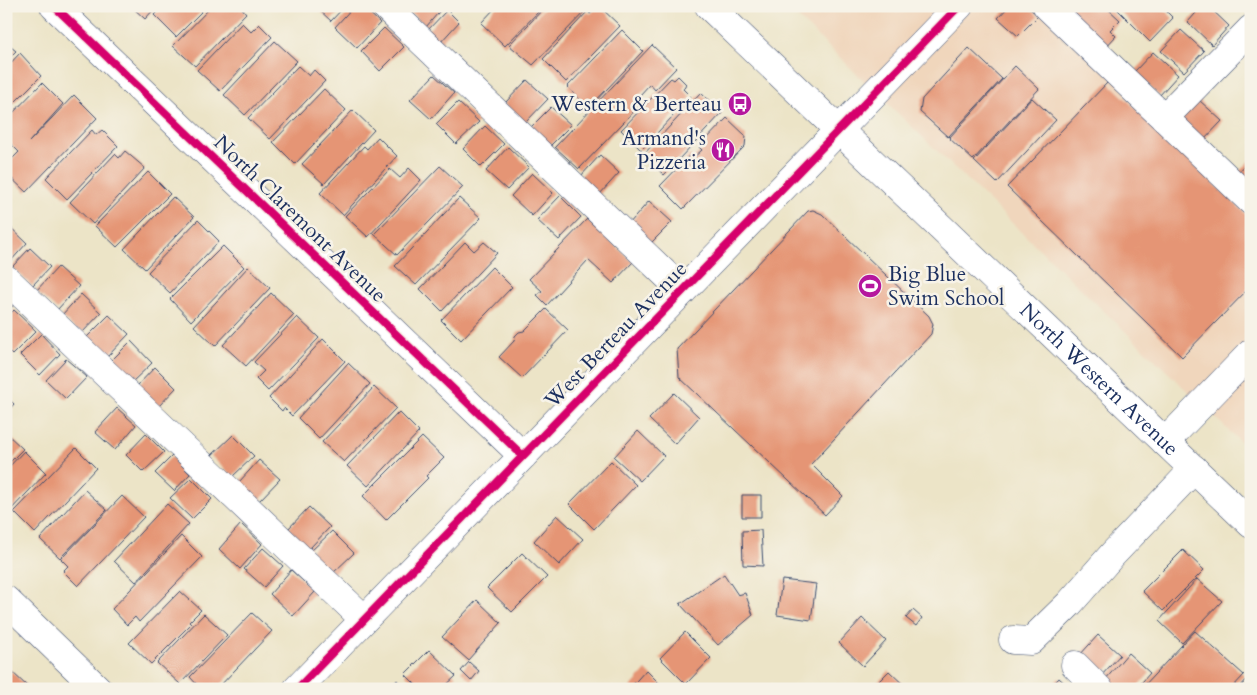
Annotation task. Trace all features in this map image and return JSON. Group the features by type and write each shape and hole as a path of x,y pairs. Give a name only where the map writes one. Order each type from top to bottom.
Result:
{"street":[{"name":"North Claremont Avenue","path":"54,6 523,456"},
{"path":"385,6 683,291"},
{"name":"North Western Avenue","path":"709,6 1251,524"},
{"name":"West Berteau Avenue","path":"297,689 959,6"},
{"path":"1047,6 1251,201"},
{"path":"1164,118 1251,29"},
{"path":"6,279 364,619"},
{"path":"1165,442 1251,353"},
{"path":"1014,640 1031,642 1069,604 1113,554 1194,469"},
{"path":"6,600 98,689"},
{"path":"1074,665 1099,689"}],"shaded area":[{"path":"786,6 1039,6 1251,208 1251,452"}],"building":[{"path":"131,6 157,6 145,19"},
{"path":"162,6 207,6 176,37 154,15"},
{"path":"212,6 240,6 246,13 195,66 173,46"},
{"path":"315,6 345,6 331,21"},
{"path":"354,6 362,6 380,23 357,48 335,27"},
{"path":"408,6 444,6 426,27 406,8"},
{"path":"497,6 544,6 505,46 481,23"},
{"path":"546,6 590,6 533,65 509,45"},
{"path":"599,6 620,26 566,82 543,59 588,11 590,14"},
{"path":"1009,6 1027,6 1038,16 1018,36 998,18"},
{"path":"1058,6 1105,6 1120,20 1110,30 1116,36 1104,49"},
{"path":"1114,6 1161,6 1173,18 1150,42"},
{"path":"1202,6 1208,6 1229,26 1212,45 1188,22"},
{"path":"447,10 459,22 439,44 426,32"},
{"path":"242,23 251,32 259,24 272,37 220,91 197,70"},
{"path":"384,28 404,47 380,71 361,51"},
{"path":"622,30 643,51 589,108 567,87"},
{"path":"1181,30 1204,51 1184,72 1161,51"},
{"path":"275,41 297,61 245,115 224,95"},
{"path":"6,43 16,51 6,61"},
{"path":"652,45 676,68 655,90 650,84 639,96 644,101 579,169 555,147"},
{"path":"969,48 1002,79 948,137 920,112 922,99"},
{"path":"1153,52 1178,75 1159,96 1134,72"},
{"path":"20,53 41,76 6,111 6,68"},
{"path":"298,66 309,76 314,70 325,81 270,139 248,118"},
{"path":"1015,66 1039,89 973,160 949,138"},
{"path":"434,75 454,93 431,119 410,100"},
{"path":"678,76 686,84 683,89 691,97 641,150 621,130 671,78 674,80"},
{"path":"527,80 548,99 525,123 504,104"},
{"path":"1108,82 1251,219 1251,286 1182,357 1007,187"},
{"path":"42,83 63,104 29,142 74,95 97,118 26,192 6,173 6,165 19,152 6,139 8,135 6,133 6,120"},
{"path":"324,89 346,110 295,164 273,142"},
{"path":"701,93 722,113 664,175 643,155"},
{"path":"1032,98 1056,120 997,183 974,161"},
{"path":"1199,100 1222,121 1202,142 1180,121"},
{"path":"458,102 479,122 456,144 436,124"},
{"path":"551,107 571,125 549,147 530,128"},
{"path":"353,110 374,130 324,184 302,164"},
{"path":"727,118 746,136 745,146 683,209 660,186 690,155 693,158 702,150 699,147"},
{"path":"485,126 504,144 481,167 463,149"},
{"path":"92,130 96,135 102,130 118,146 67,199 46,178"},
{"path":"378,137 397,156 343,215 320,193 364,146 367,149"},
{"path":"508,147 529,167 507,190 486,171"},
{"path":"125,151 145,168 93,224 70,202 115,154 119,158"},
{"path":"600,155 619,173 599,195 580,177"},
{"path":"1251,159 1251,191 1235,176"},
{"path":"440,166 463,187 397,255 374,234"},
{"path":"409,168 421,180 368,237 345,216 390,169 400,178"},
{"path":"148,172 170,194 117,247 95,226"},
{"path":"532,173 553,193 532,216 511,196"},
{"path":"560,196 581,217 559,240 537,220"},
{"path":"173,197 194,217 145,269 124,249"},
{"path":"459,198 481,218 416,285 395,266"},
{"path":"649,201 672,222 649,245 628,225"},
{"path":"813,210 822,214 929,316 933,324 931,334 811,464 843,496 825,515 679,377 677,349 808,211"},
{"path":"587,219 633,262 613,283 588,260 547,305 537,295 542,291 529,279"},
{"path":"198,220 219,241 170,293 148,272"},
{"path":"6,223 27,243 9,263 6,260"},
{"path":"465,242 474,251 484,242 497,253 442,311 420,289"},
{"path":"223,246 244,267 191,321 170,299"},
{"path":"30,248 50,267 32,286 12,267"},
{"path":"58,267 79,286 57,310 36,291"},
{"path":"248,267 270,288 215,346 194,326"},
{"path":"492,267 512,287 461,340 441,320"},
{"path":"271,293 294,315 246,366 223,345"},
{"path":"81,294 101,313 81,334 61,316"},
{"path":"6,300 13,306 6,313"},
{"path":"546,309 568,330 522,378 499,357 514,341 515,336 519,332 524,331"},
{"path":"14,310 36,331 12,355 6,349 6,318"},
{"path":"109,315 129,334 106,358 86,338"},
{"path":"297,317 319,338 268,391 256,379 264,371 254,362"},
{"path":"41,334 60,354 40,375 20,355"},
{"path":"323,339 345,361 292,416 284,408 282,411 269,398"},
{"path":"131,341 152,363 131,383 110,362"},
{"path":"66,359 87,377 66,399 46,380"},
{"path":"348,363 370,384 319,439 298,418"},
{"path":"155,367 176,388 158,407 137,386"},
{"path":"374,387 396,408 344,462 322,442"},
{"path":"674,393 699,417 675,444 649,419"},
{"path":"6,396 14,404 6,413"},
{"path":"117,408 136,425 115,450 95,432"},
{"path":"399,412 419,432 368,486 347,466"},
{"path":"638,431 664,456 640,481 614,457"},
{"path":"6,433 23,449 6,466"},
{"path":"146,434 164,452 143,472 126,455"},
{"path":"233,435 254,456 232,477 211,456"},
{"path":"422,437 444,458 426,476 428,478 386,520 363,496"},
{"path":"76,448 96,468 35,533 14,512"},
{"path":"24,451 46,473 6,515 6,470"},
{"path":"172,456 190,474 174,491 155,473"},
{"path":"259,460 280,479 259,501 239,482"},
{"path":"611,461 636,485 594,529 569,504"},
{"path":"191,478 212,499 192,519 170,498"},
{"path":"85,490 107,510 60,558 40,539"},
{"path":"742,495 761,495 761,517 742,517"},
{"path":"122,496 144,517 78,586 63,571 68,566 61,559"},
{"path":"167,504 189,524 136,582 114,561"},
{"path":"309,507 330,527 309,549 287,530"},
{"path":"557,515 583,539 559,565 534,541"},
{"path":"241,524 262,544 240,569 219,549"},
{"path":"761,530 763,566 743,565 742,531"},
{"path":"332,531 354,553 332,574 310,552"},
{"path":"181,536 202,557 139,622 135,617 127,625 112,609"},
{"path":"263,548 283,566 264,587 244,569"},
{"path":"1183,550 1204,570 1163,611 1142,591"},
{"path":"522,553 547,577 512,612 487,588"},
{"path":"291,570 315,592 293,616 270,594"},
{"path":"724,574 738,595 745,593 753,615 718,645 680,604"},
{"path":"1197,579 1222,601 1182,643 1159,621"},
{"path":"782,580 816,584 811,620 777,615"},
{"path":"180,591 201,610 189,622 191,624 151,664 129,643"},
{"path":"477,600 501,623 468,660 442,637"},
{"path":"913,610 922,618 916,626 906,618"},
{"path":"252,613 272,631 217,689 201,689 190,677"},
{"path":"204,614 227,635 180,684 157,663"},
{"path":"862,618 886,641 863,666 839,643"},
{"path":"1195,631 1244,675 1231,689 1141,689"},
{"path":"685,632 711,658 686,684 660,658"},
{"path":"1098,635 1120,655 1101,676 1079,656"},
{"path":"429,650 456,676 442,689 420,689 405,674"},
{"path":"1128,653 1150,673 1136,689 1115,689 1105,680"},
{"path":"469,662 479,671 471,681 461,671"},
{"path":"10,670 29,688 6,689 6,673"},
{"path":"646,670 665,689 629,689"},
{"path":"889,671 908,689 871,689"},
{"path":"1251,675 1251,689 1238,689"},
{"path":"1059,678 1071,689 1049,689"},
{"path":"397,680 405,689 389,689"}],"cycle path":[{"path":"54,6 523,456"},
{"path":"297,689 959,6"}],"place":[{"name":"Western & Berteau","path":"740,104"},
{"name":"Armand's Pizzeria","path":"723,150"},
{"name":"Big Blue Swim School","path":"870,286"}]}
